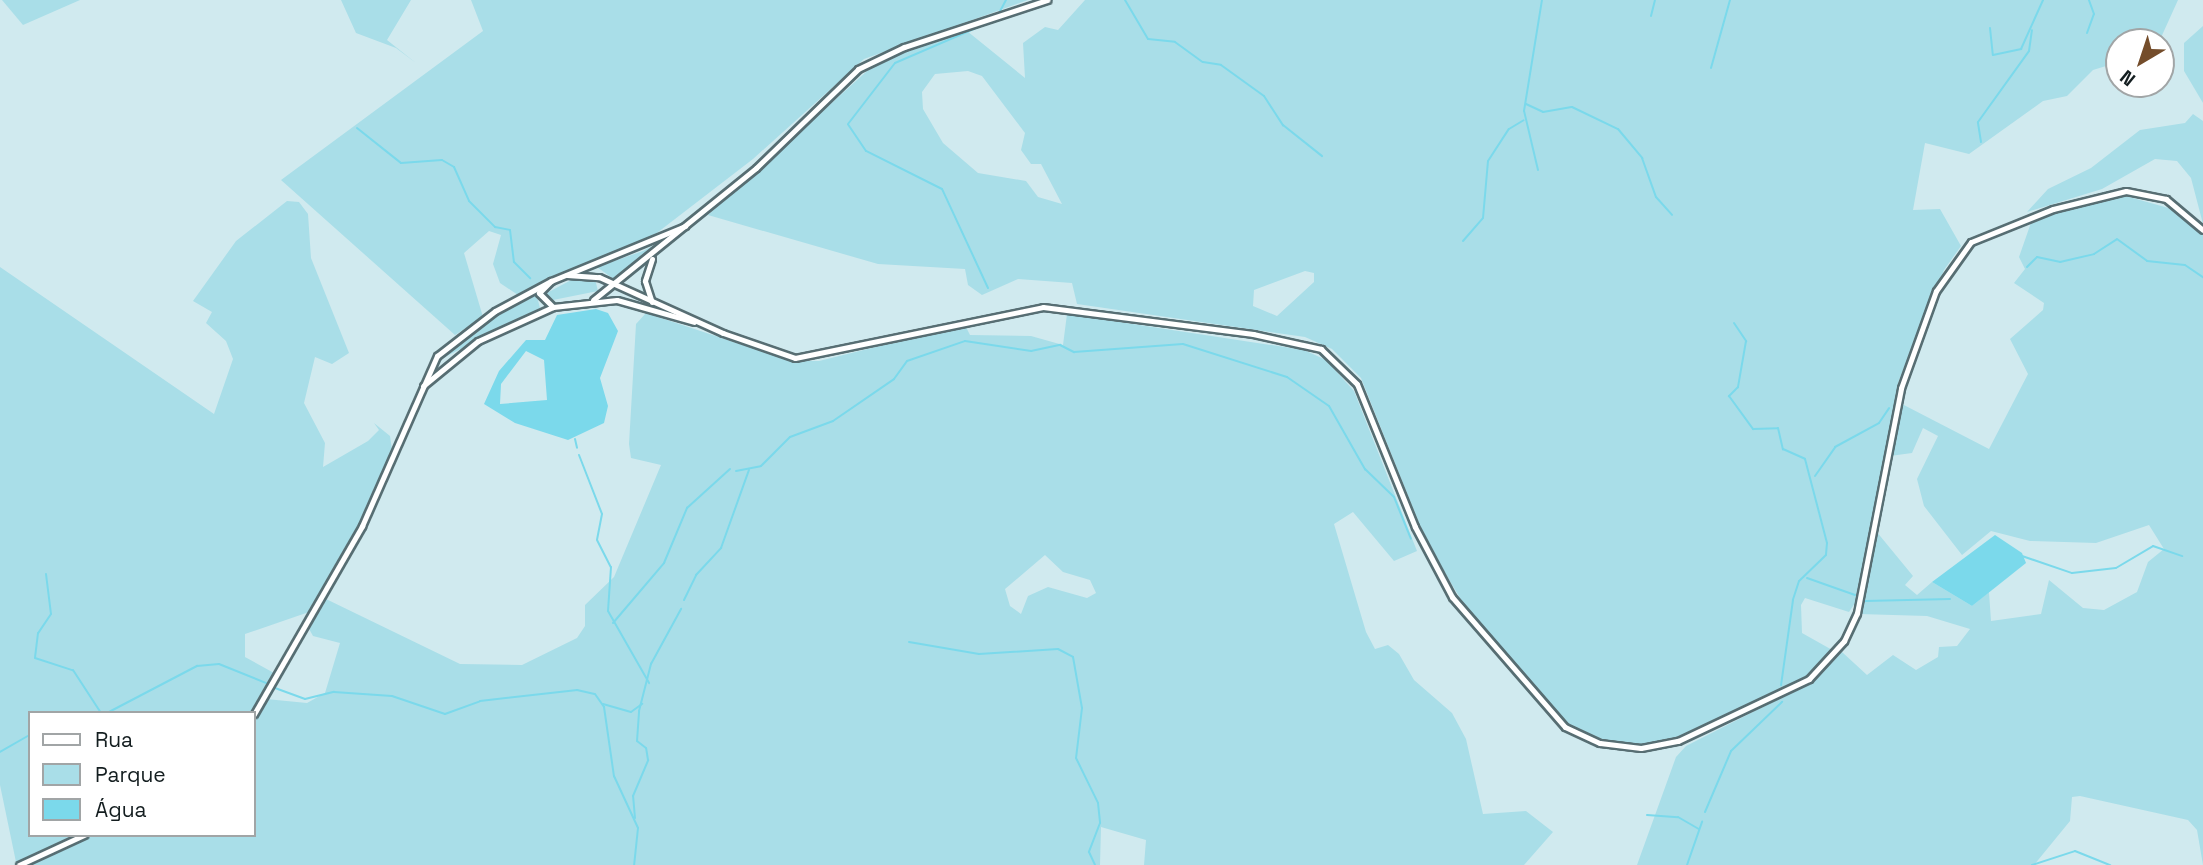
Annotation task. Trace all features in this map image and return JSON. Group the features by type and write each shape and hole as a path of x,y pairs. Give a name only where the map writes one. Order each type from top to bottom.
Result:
{"main road":[{"path":"596,299 655,255 695,220 858,69 904,47 1047,0"},
{"path":"567,275 599,277 697,322 795,358 1043,307 1253,334 1321,349 1357,384 1415,527 1452,597 1565,727 1600,743 1641,748 1678,741 1809,679 1844,641 1857,613 1901,388 1936,291 1971,242 2093,195 2126,191 2166,199 2203,230"},
{"path":"256,711 362,526 420,390 440,353 495,311 551,281 695,220"},
{"path":"652,302 645,281 655,255"},
{"path":"596,299 599,277"},
{"path":"551,281 540,293 553,307"},
{"path":"420,390 448,362 503,326 553,307 596,299 697,322"},
{"path":"440,353 448,362"},
{"path":"19,865 80,837"}],"green space":[{"path":"2,0 80,0 23,25"},
{"path":"341,0 411,0 387,40 416,63 396,48 356,33"},
{"path":"471,0 1028,0 864,59 753,159 649,239 518,295 500,283 493,264 501,235 489,231 464,253 483,317 455,335 281,180 483,31"},
{"path":"1085,0 2178,0 2165,28 2105,28 2105,66 2093,70 2067,96 2043,101 1969,154 1925,143 1913,210 1940,209 1961,246 1944,270 1899,380 1855,603 1849,612 1805,598 1801,605 1802,633 1834,651 1807,677 1669,745 1614,747 1570,729 1463,603 1426,541 1361,378 1332,349 1305,337 1077,304 1072,283 1018,279 982,295 968,285 965,269 878,264 708,215 877,62 967,31 1025,78 1023,43 1045,27 1058,30","holes":["968,71 982,76 1025,133 1021,150 1031,164 1041,164 1062,204 1038,197 1026,181 978,173 943,143 923,109 922,92 935,74","1305,271 1314,273 1314,282 1277,316 1253,306 1254,290"]},
{"path":"2203,26 2203,103 2184,71 2184,43"},
{"path":"2193,114 2203,121 2203,224 2191,178 2177,161 2155,159 2102,189 2027,212 2048,189 2091,168 2140,130 2185,123"},
{"path":"2122,195 2172,209 2203,235 2203,865 2197,830 2188,820 2080,796 2072,797 2070,821 2034,865 1637,865 1676,757 1686,746 1810,683 1842,652 1867,675 1893,655 1916,670 1938,657 1939,647 1957,646 1970,629 1927,616 1859,614 1876,531 1913,576 1905,585 1917,595 1932,582 1972,606 1989,592 1991,621 2041,614 2049,580 2083,608 2104,610 2137,592 2148,562 2164,549 2149,525 2096,543 2030,541 1991,531 1962,555 1924,506 1917,479 1938,436 1923,428 1912,453 1890,456 1900,403 1989,449 2028,374 2010,339 2043,310 2044,303 2014,283 2025,269 2019,257 2033,217 2084,199"},
{"path":"287,201 299,202 308,214 311,258 349,353 332,364 315,357 304,403 325,443 323,467 368,441 379,430 374,423 390,436 392,450 372,502 309,612 245,634 245,657 274,673 252,711 28,711 28,837 72,837 16,862 0,785 0,267 214,414 233,359 226,341 206,323 212,312 193,301 236,241"},
{"path":"670,237 615,280 597,267 643,251"},
{"path":"575,278 595,279 598,291 548,301 543,295"},
{"path":"536,293 540,308 443,358 468,333"},
{"path":"646,313 791,361 819,361 965,325 970,335 1031,336 1063,345 1067,314 1304,350 1326,360 1354,391 1417,551 1394,561 1353,512 1334,524 1366,632 1375,649 1388,645 1399,654 1414,680 1452,713 1466,739 1483,814 1526,811 1553,832 1524,865 1144,865 1146,840 1101,827 1100,865 27,865 88,837 256,837 256,716 266,699 307,703 325,693 340,643 313,636 308,627 326,599 460,664 522,665 577,638 585,626 585,605 614,577 661,465 631,458 629,444 636,324","holes":["1045,555 1063,572 1090,580 1096,593 1087,598 1048,587 1028,596 1021,614 1010,606 1005,589"]}],"water":[{"path":"596,309 608,313 618,331 600,378 608,406 604,423 568,440 515,423 484,404 499,371 526,340 545,340 557,315","holes":["526,351 544,360 547,400 500,404 501,384"]},
{"path":"1995,535 2022,553 2026,563 1972,606 1932,582"}],"waterway":[{"path":"998,15 1006,0"},
{"path":"1125,0 1148,39 1175,42 1203,62 1221,65 1264,96 1283,125 1322,156"},
{"path":"1538,170 1524,111 1542,0"},
{"path":"1651,16 1655,0"},
{"path":"1711,68 1730,0"},
{"path":"1990,28 1993,55 2021,49 2043,0"},
{"path":"2087,33 2094,14 2089,0"},
{"path":"988,288 942,189 866,151 848,124 895,63 995,20"},
{"path":"1981,142 1978,122 2029,51 2032,30"},
{"path":"1526,104 1543,112 1572,107 1618,129 1642,158 1656,197 1672,215"},
{"path":"1463,241 1483,218 1488,161 1509,129 1524,120"},
{"path":"357,128 401,163 442,160 454,167 469,201 495,227 510,230 514,262 530,278"},
{"path":"2027,267 2037,257 2060,262 2094,254 2117,239 2147,261 2185,265 2203,277"},
{"path":"1734,323 1746,341 1738,387 1729,396 1753,429 1778,428 1783,449 1805,459 1827,543 1826,555 1799,581 1793,600 1781,685"},
{"path":"736,471 761,466 790,437 833,421 894,379 907,361 965,341 1031,351 1060,345 1074,352 1183,344 1287,377 1329,406 1365,469 1394,497 1411,539"},
{"path":"1815,476 1835,447 1879,423 1889,408"},
{"path":"575,439 577,448"},
{"path":"579,455 602,514 597,540 611,567 608,611 649,683"},
{"path":"613,623 664,563 687,508 730,469"},
{"path":"684,600 696,575 721,548 749,470"},
{"path":"2022,556 2072,573 2116,568 2153,546 2182,556"},
{"path":"46,574 51,614 38,633 35,658 73,670 100,711"},
{"path":"1807,578 1855,595"},
{"path":"1865,601 1950,599"},
{"path":"635,818 633,796 648,760 646,748 637,741 639,711 651,664 681,609"},
{"path":"909,642 979,654 1058,649 1073,657 1082,708 1076,758 1098,803 1100,823 1089,852 1095,865"},
{"path":"111,711 197,666 219,664 266,683"},
{"path":"275,688 305,699 334,692 392,696 445,714 480,701 577,690 595,694 604,707 614,776 638,828 634,865"},
{"path":"1705,812 1731,751 1782,702"},
{"path":"603,704 631,712 642,704"},
{"path":"0,752 28,736"},
{"path":"1647,815 1678,817 1699,829"},
{"path":"1687,865 1702,822"},
{"path":"2032,865 2075,851 2110,865"}]}
